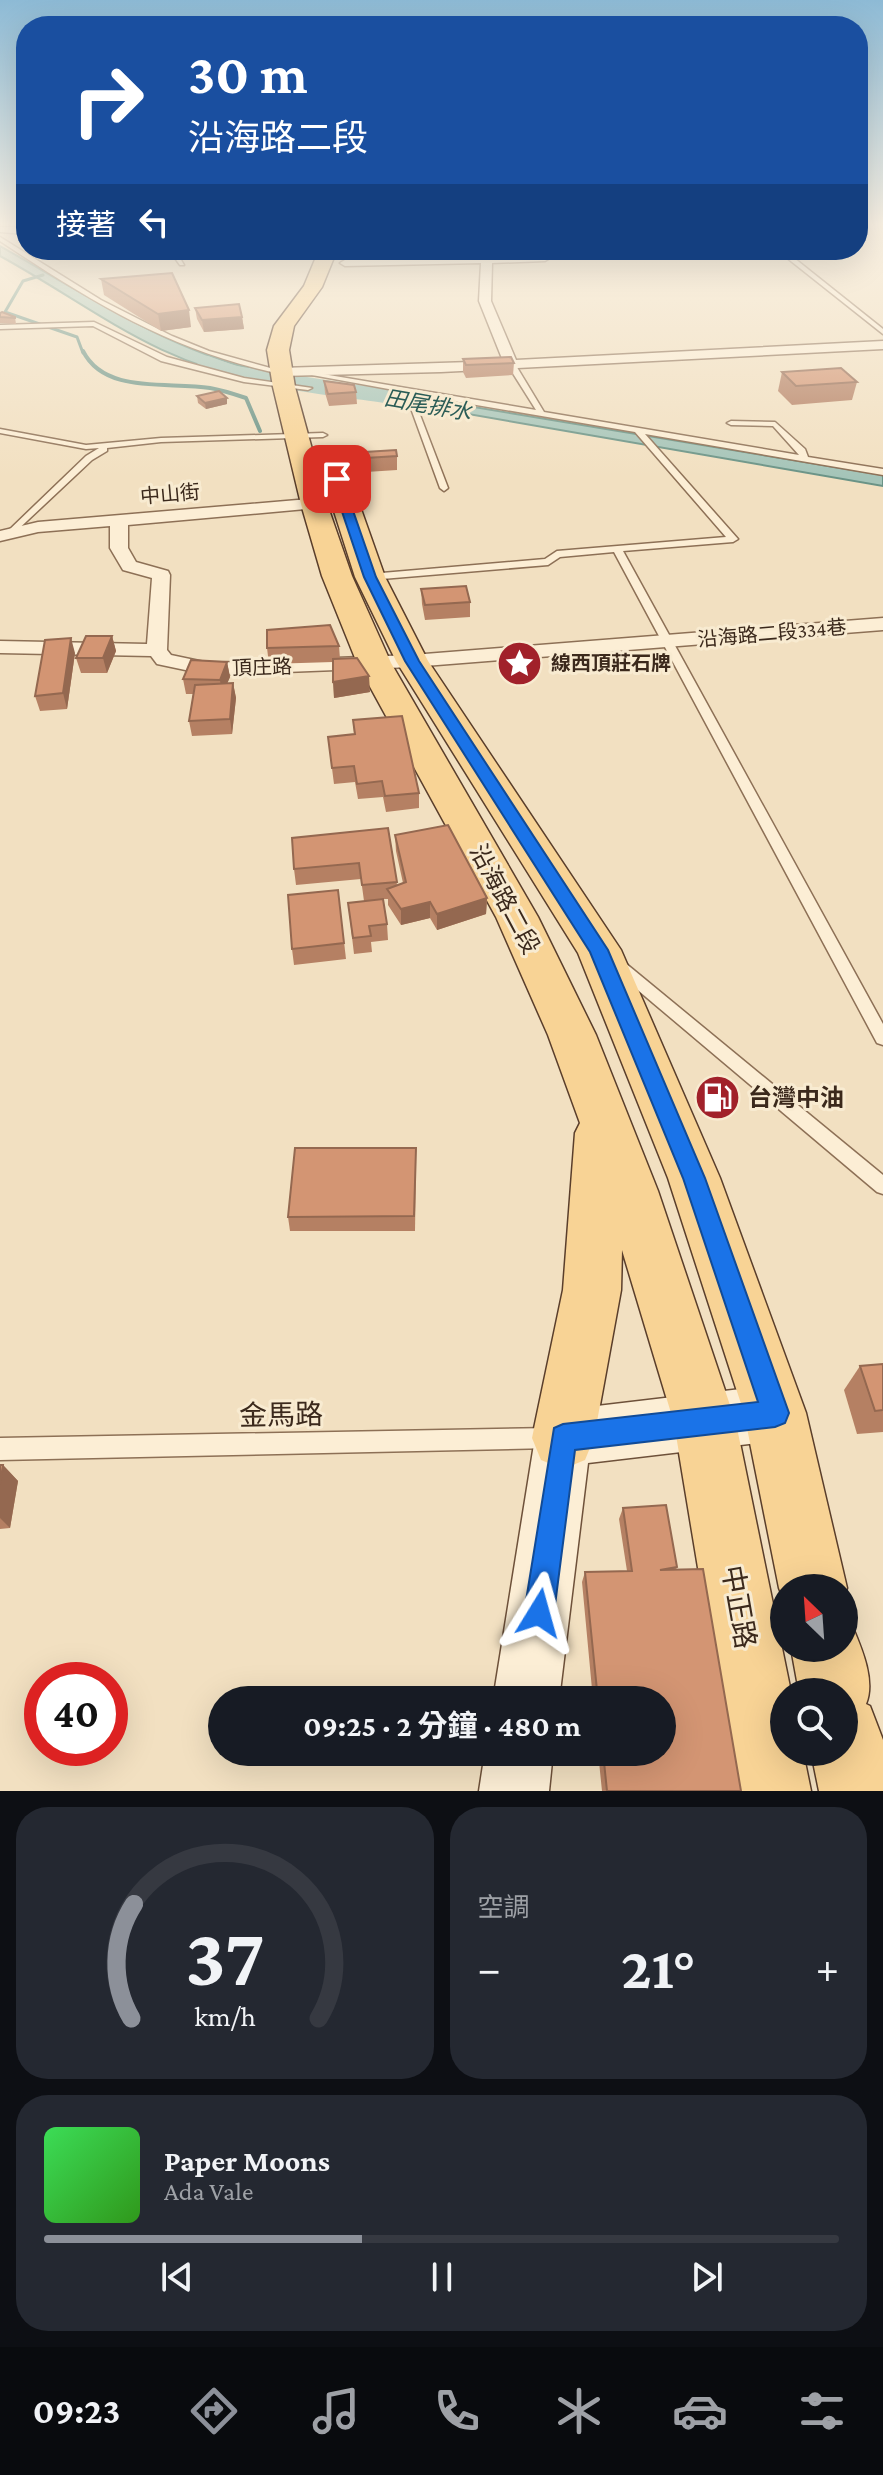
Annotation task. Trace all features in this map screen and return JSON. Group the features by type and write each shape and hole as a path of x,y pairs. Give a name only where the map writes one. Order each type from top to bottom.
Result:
{"main road":[{"name":"沿海路二段","path":"299,311 284,326 278,350 296,374 329,503 337,576 393,662 599,950 694,1178 775,1413"},
{"path":"311,325 315,311"},
{"name":"沿海路二段","path":"329,503 370,577 393,662 572,1035 631,1191 705,1423"},
{"path":"563,1438 592,1290 602,1115"},
{"path":"775,1413 810,1574"},
{"name":"中正路","path":"705,1423 773,1791"},
{"path":"851,1766 857,1791"}],"street":[{"path":"489,311 511,364"},
{"path":"296,374 883,345"},
{"name":"中山街","path":"6,534 38,527 329,503"},
{"path":"0,647 157,650 161,575 129,566 119,548 119,520"},
{"name":"沿海路二段334巷","path":"393,662 883,624"},
{"name":"頂庄路","path":"157,650 164,660 209,669 393,662"},
{"path":"528,1686 563,1438 775,1413"},
{"path":"514,1791 517,1766"}],"lane":[{"path":"121,311 181,344 258,369 542,414 645,439 883,472"},
{"path":"856,311 883,332"},
{"path":"0,327 94,324 164,359 244,380 296,374"},
{"path":"511,364 542,414"},
{"path":"408,395 444,488"},
{"path":"731,423 775,424 805,459"},
{"path":"0,431 86,447 161,440 310,436"},
{"path":"370,577 548,562 557,554 733,539 645,439"},
{"path":"6,534 89,458 108,447"},
{"path":"617,549 883,1039"},
{"path":"599,950 883,1186"},
{"name":"金馬路","path":"0,1449 563,1438"}],"water":[{"path":"92,311 113,311 195,350 265,372 267,381 193,363 128,332"},
{"path":"323,382 883,475 883,486 324,389"}],"building":[{"path":"152,311 185,311 158,314"},
{"path":"197,311 241,311 242,317 202,320"},
{"path":"2,312 15,317 15,318 0,317"},
{"path":"511,357 514,363 466,365 463,359"},
{"path":"841,368 857,382 796,386 782,372"},
{"path":"324,381 354,385 356,392 328,394"},
{"path":"219,391 227,398 205,403 197,396"},
{"path":"396,450 397,456 350,459 349,453"},
{"path":"466,586 470,602 425,605 421,589"},
{"path":"330,625 339,646 267,648 267,630"},
{"path":"86,636 112,636 103,658 76,658"},
{"path":"71,638 63,693 35,696 45,640"},
{"path":"357,658 369,676 333,682 333,659"},
{"path":"191,660 227,662 220,680 183,679"},
{"path":"233,683 230,719 189,721 195,685"},
{"path":"402,716 419,793 385,796 382,781 357,784 354,766 332,768 328,737 355,734 353,720"},
{"path":"448,825 487,898 437,914 430,902 401,909 387,889 406,882 395,835"},
{"path":"388,828 397,882 362,885 359,863 294,869 292,838"},
{"path":"338,890 344,943 292,949 288,895"},
{"path":"383,899 387,924 369,926 371,936 353,938 348,903"},
{"path":"295,1148 416,1148 414,1216 288,1217"},
{"path":"883,1364 883,1410 875,1411 860,1366"},
{"path":"666,1505 677,1567 660,1570 703,1569 741,1791 607,1791 604,1766 676,1766 676,1686 597,1686 585,1572 632,1571 623,1508"}],"waterway":[{"path":"6,311 77,337 83,353"},
{"path":"83,351 93,365 122,380 210,388 246,398 260,431"},
{"name":"田尾排水","path":"208,363 231,372 384,396"}],"place":[{"name":"線西頂莊石牌","path":"520,663"},
{"name":"台灣中油","path":"717,1097"}],"route":[{"path":"337,479 370,577 412,661 599,950 694,1178 775,1413 563,1438 539,1613"}]}
